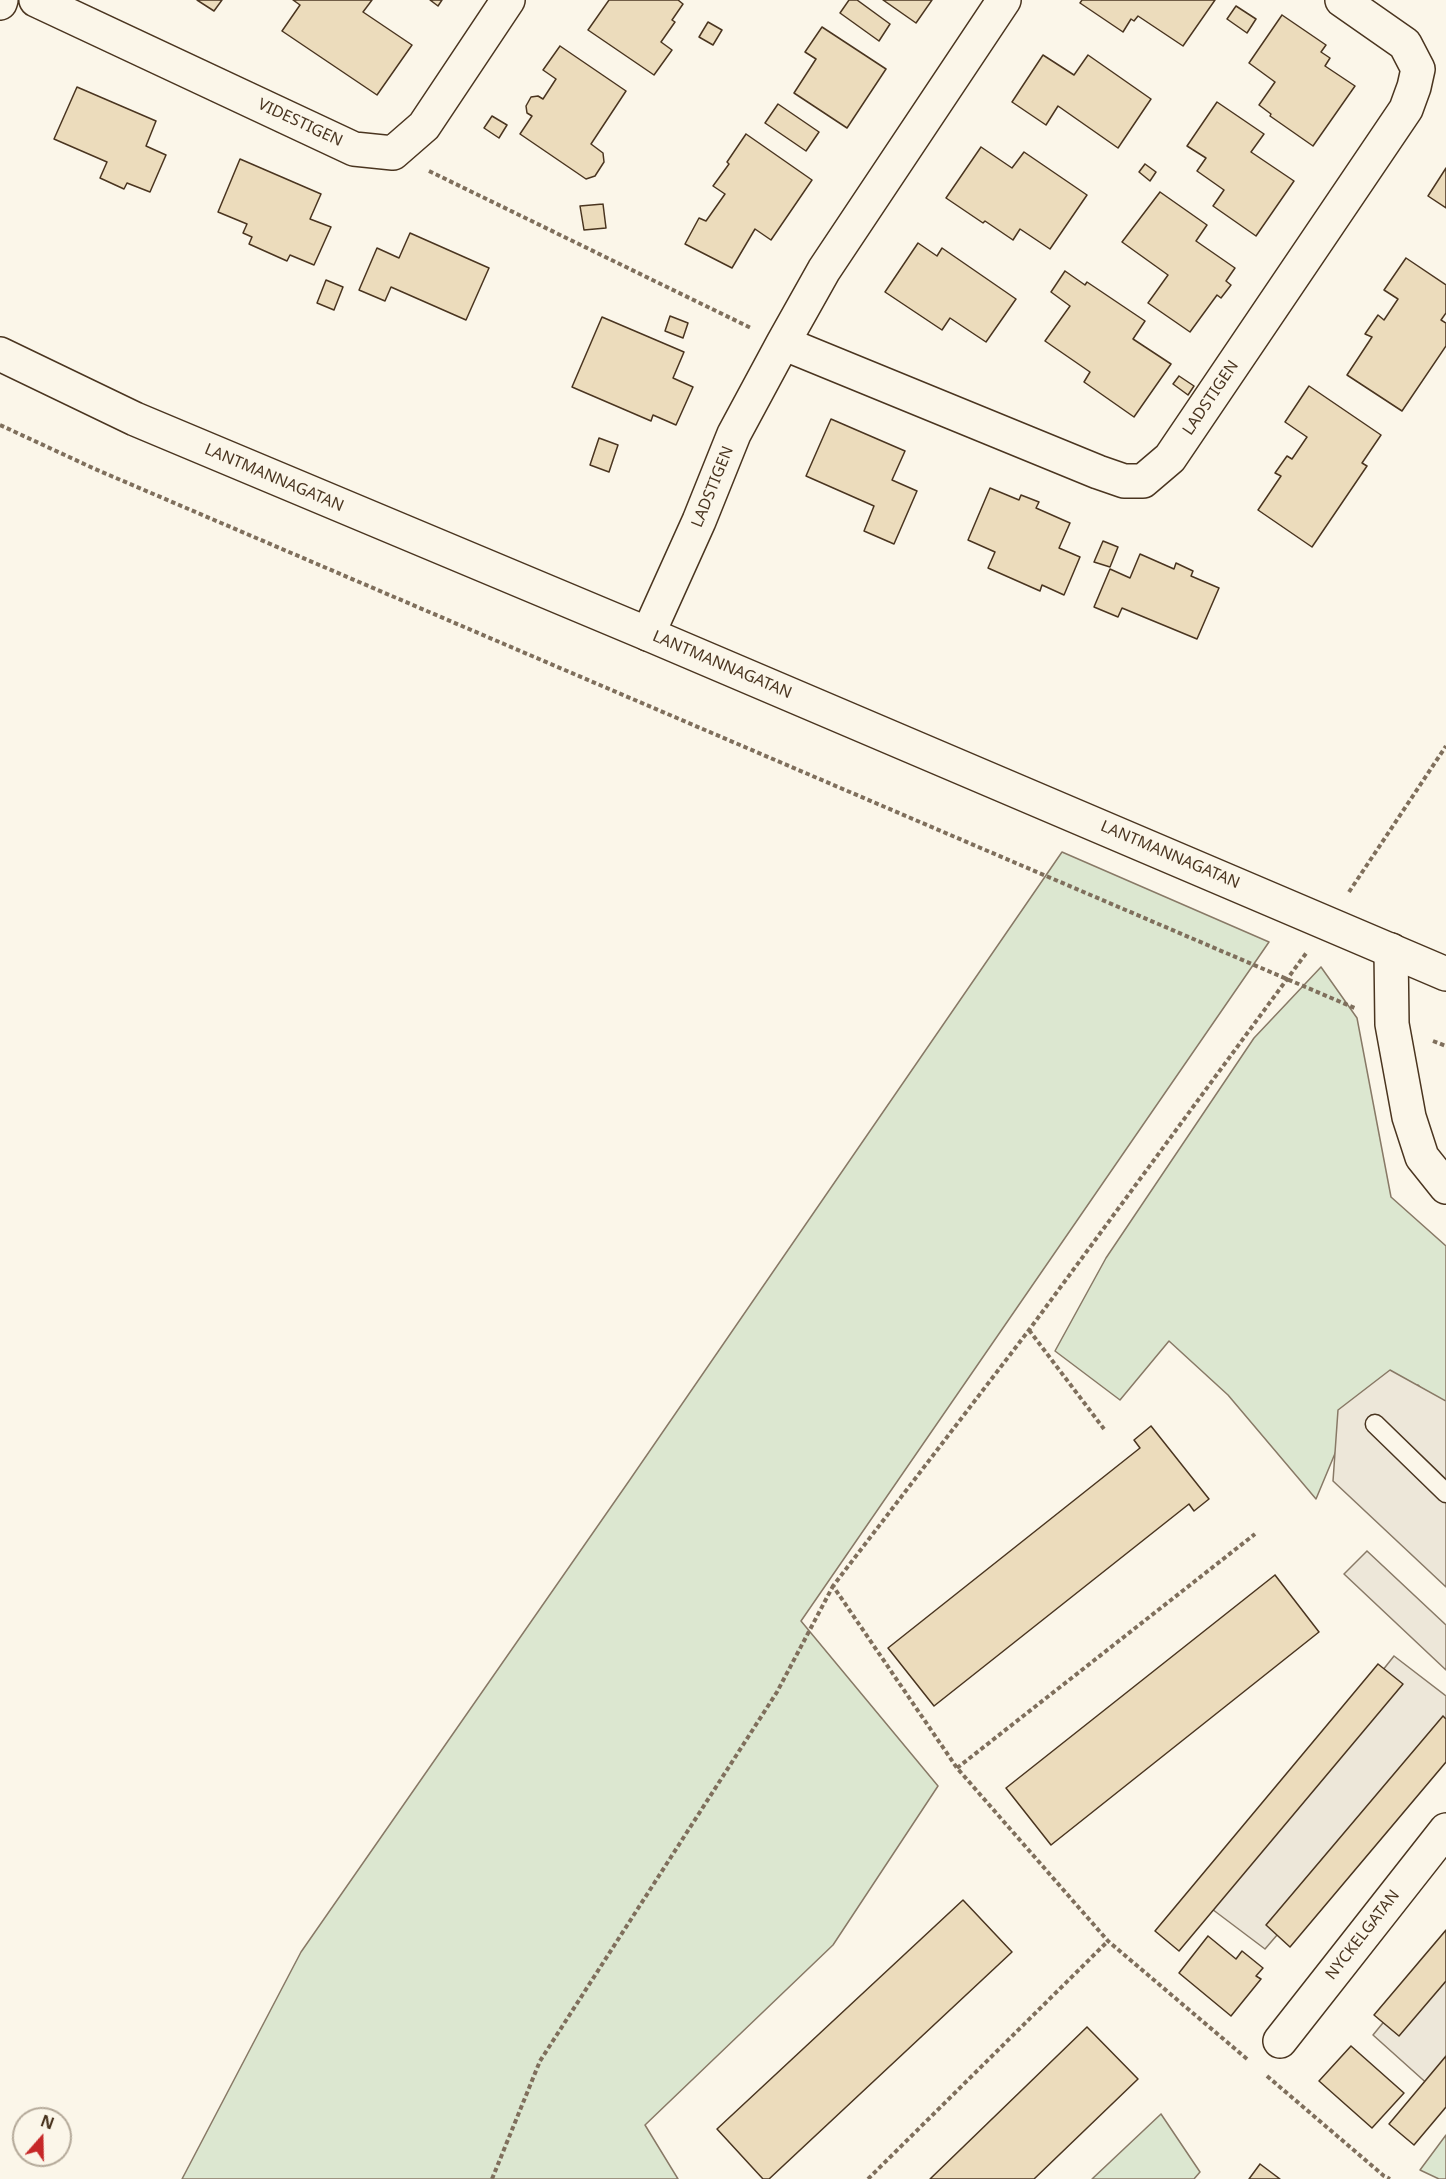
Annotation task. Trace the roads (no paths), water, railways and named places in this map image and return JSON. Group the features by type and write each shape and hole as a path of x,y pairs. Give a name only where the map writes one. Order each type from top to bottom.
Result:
{"street":[{"name":"VIDESTIGEN","path":"36,0 354,149 393,153 424,126 508,0"},
{"name":"LADSTIGEN","path":"648,634 699,521 734,434 783,343 825,270 1004,0"},
{"name":"LADSTIGEN","path":"783,343 1098,472 1124,481 1143,481 1170,458 1406,109 1418,69 1405,44 1342,0"},
{"name":"LANTMANNAGATAN","path":"0,354 135,419 648,634 1446,974"},
{"path":"1391,950 1392,1024 1409,1117 1422,1157 1446,1187"},
{"name":"NYCKELGATAN","path":"1280,2040 1446,1830"}],"lane":[{"path":"1375,1424 1446,1493"}]}
